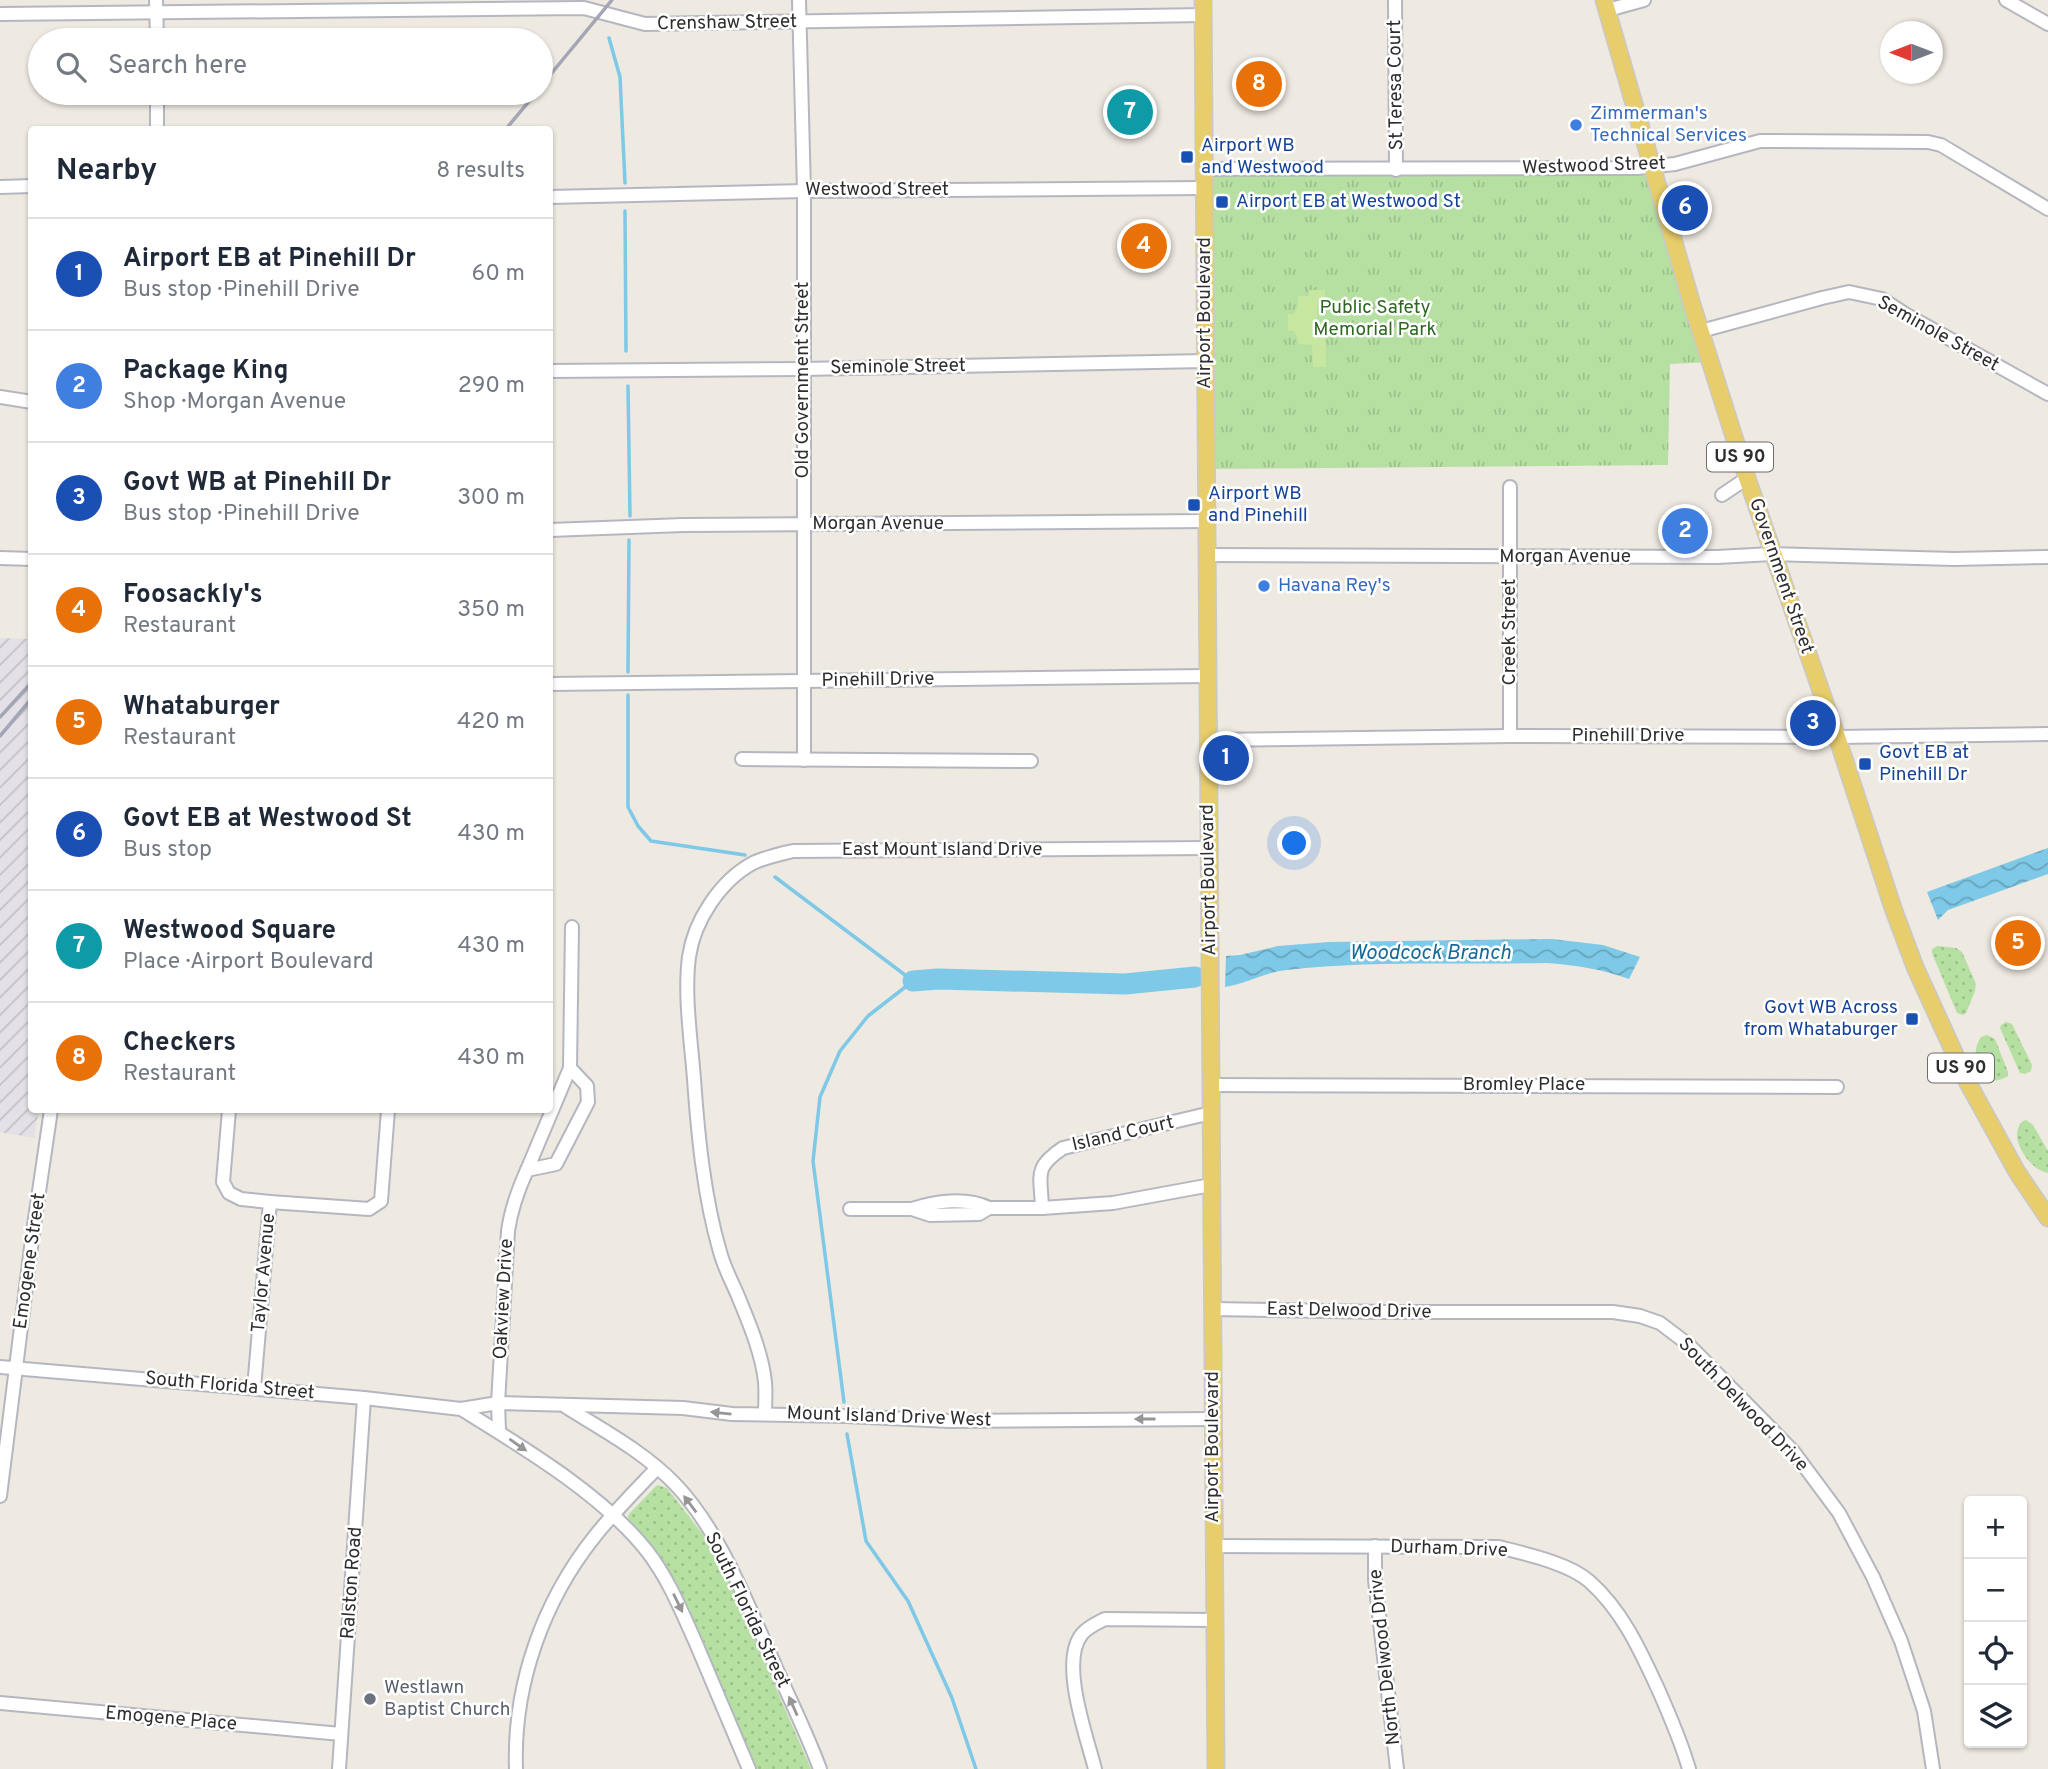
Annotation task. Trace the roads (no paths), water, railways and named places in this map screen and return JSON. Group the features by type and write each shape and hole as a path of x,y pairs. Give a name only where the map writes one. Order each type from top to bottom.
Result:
{"main road":[{"name":"Government Street","path":"1606,5 1747,478 1893,908 1916,967 1968,1083 2017,1172 2048,1218"},
{"name":"Airport Boulevard","path":"1203,7 1217,1766"}],"street":[{"name":"Old Government Street","path":"799,0 804,191 804,760"},
{"name":"St Teresa Court","path":"1395,0 1396,170"},
{"path":"1606,5 1644,0"},
{"path":"2006,0 2048,24"},
{"name":"Crenshaw Street","path":"0,15 156,6 477,4 584,8 645,24 1203,7"},
{"path":"156,6 157,28"},
{"path":"157,105 157,126"},
{"name":"Westwood Street","path":"1204,169 1579,169 1675,164 1760,141 1928,142 1941,145 2048,209"},
{"path":"0,187 28,186"},
{"name":"Westwood Street","path":"553,197 804,191 1204,188"},
{"name":"Seminole Street","path":"1701,331 1849,292 1882,299 2048,394"},
{"name":"Seminole Street","path":"553,371 803,369 1205,360"},
{"path":"0,397 28,401"},
{"path":"1722,495 1747,478"},
{"name":"Creek Street","path":"1510,487 1510,736"},
{"name":"Morgan Avenue","path":"553,530 683,525 1207,521"},
{"name":"Morgan Avenue","path":"1208,555 1510,558 1717,557 1772,554 1954,559 2048,557"},
{"path":"0,558 28,559"},
{"name":"Pinehill Drive","path":"553,684 1207,676"},
{"name":"Pinehill Drive","path":"1208,740 2048,734"},
{"path":"742,759 1031,761"},
{"name":"East Mount Island Drive","path":"765,1414 765,1381 758,1350 720,1253 698,1136 688,983 689,956 702,918 715,898 740,872 755,862 793,851 1209,848"},
{"name":"Oakview Drive","path":"553,1108 570,1068 572,927"},
{"path":"527,1170 556,1164 588,1102 587,1086 570,1068"},
{"name":"Bromley Place","path":"1211,1085 1837,1087"},
{"name":"Emogene Street","path":"0,1496 51,1113"},
{"name":"Taylor Avenue","path":"229,1113 223,1182 229,1193 241,1199 270,1202 254,1388"},
{"path":"270,1202 369,1209 381,1201 388,1113"},
{"name":"Oakview Drive","path":"499,1431 498,1403 508,1231 514,1200 551,1113"},
{"name":"Island Court","path":"1042,1208 1041,1168 1048,1158 1063,1148 1211,1113"},
{"path":"850,1209 912,1209 930,1215 979,1214 989,1208 1042,1208 1113,1203 1212,1185"},
{"name":"East Delwood Drive","path":"1212,1309 1486,1312"},
{"name":"South Delwood Drive","path":"1486,1312 1613,1312 1640,1316 1660,1323 1689,1345 1708,1364 1793,1451 1845,1522 1901,1641 1924,1711 1933,1769"},
{"name":"South Florida Street","path":"0,1367 364,1398 461,1409 498,1403 565,1406 615,1437 657,1468 675,1484 713,1536 760,1631 820,1769"},
{"name":"Ralston Road","path":"339,1769 364,1398"},
{"name":"Mount Island Drive West","path":"565,1406 684,1408 732,1414 950,1421 1213,1419"},
{"name":"South Florida Street","path":"461,1409 499,1431 587,1494 647,1550 677,1600 749,1769"},
{"path":"516,1769 515,1743 521,1694 537,1639 558,1593 595,1536 657,1468"},
{"name":"Durham Drive","path":"1214,1546 1499,1547 1533,1555 1587,1580 1608,1601 1640,1649 1681,1740 1689,1769"},
{"name":"North Delwood Drive","path":"1375,1546 1375,1580 1397,1769"},
{"path":"1095,1769 1076,1698 1073,1658 1080,1636 1105,1619 1214,1620"},
{"name":"Emogene Place","path":"0,1703 341,1734"}],"water":[{"path":"2048,848 2048,874 1948,910 1938,920 1927,892"},
{"path":"1552,939 1603,945 1640,957 1629,979 1588,968 1546,963 1384,964 1287,970 1225,987 1226,956 1278,946 1329,942"}],"waterway":[{"path":"609,38 620,77 625,183"},
{"path":"625,211 626,351"},
{"path":"628,386 630,516"},
{"path":"628,672 629,540"},
{"path":"628,695 628,807 638,826 651,841 745,855"},
{"path":"775,877 913,981 868,1016 840,1051 820,1097 813,1161 844,1402"},
{"name":"Woodcock Branch","path":"913,981 938,979 1125,984 1195,977"},
{"path":"847,1434 866,1541 908,1601 952,1698 976,1769"}],"railway":[{"path":"553,71 612,0"},
{"path":"508,126 526,105"},
{"path":"0,717 28,686"},
{"path":"0,736 28,703"}],"place":[{"name":"Checkers","path":"1259,84"},
{"name":"Westwood Square","path":"1130,112"},
{"name":"Zimmerman's Technical Services","path":"1576,125"},
{"name":"Airport WB and Westwood","path":"1187,157"},
{"name":"Airport EB at Westwood St","path":"1222,202"},
{"name":"Govt EB at Westwood St","path":"1685,208"},
{"name":"Foosackly's","path":"1144,246"},
{"name":"Airport WB and Pinehill","path":"1194,505"},
{"name":"Package King","path":"1685,531"},
{"name":"Havana Rey's","path":"1264,586"},
{"name":"Govt WB at Pinehill Dr","path":"1813,723"},
{"name":"Airport EB at Pinehill Dr","path":"1226,758"},
{"name":"Govt EB at Pinehill Dr","path":"1865,764"},
{"name":"Whataburger","path":"2018,943"},
{"name":"Govt WB Across from Whataburger","path":"1912,1019"},
{"name":"Westlawn Baptist Church","path":"370,1699"}],"park label":[{"name":"Public Safety Memorial Park","path":"1375,319"}]}
